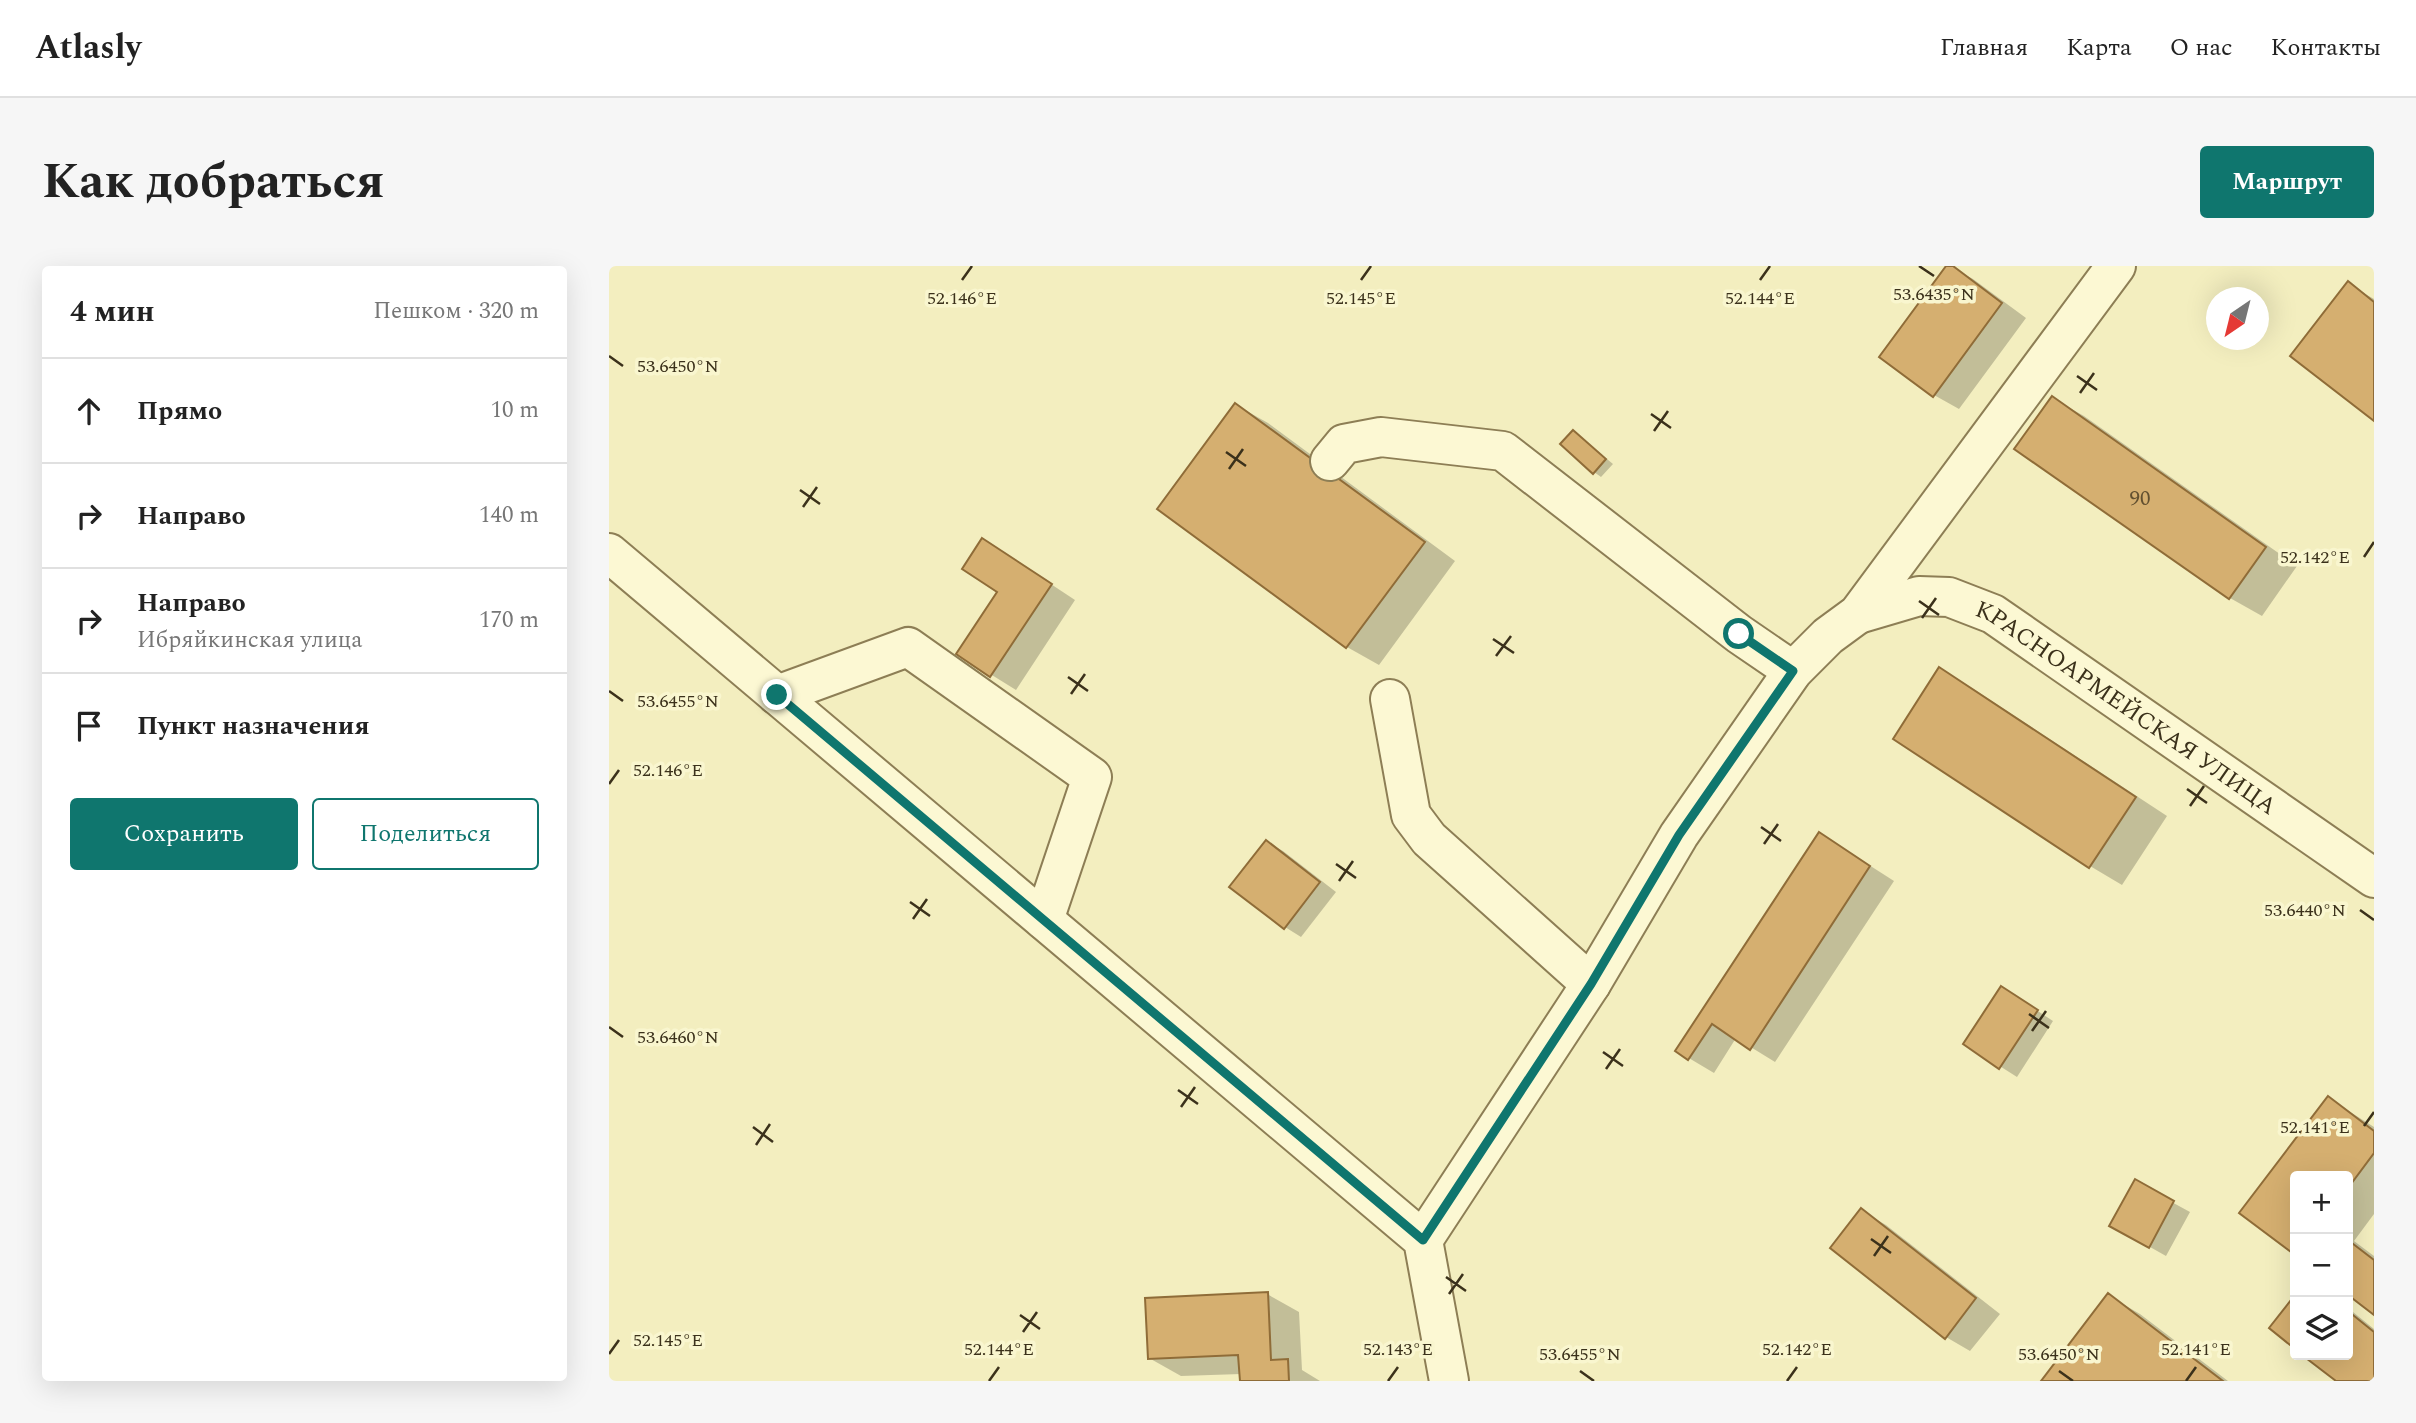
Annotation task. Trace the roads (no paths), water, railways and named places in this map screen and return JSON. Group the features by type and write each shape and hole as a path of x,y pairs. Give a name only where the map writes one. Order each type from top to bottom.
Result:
{"street":[{"path":"1423,1240 1591,984 1679,835 1793,671 1828,636 1858,614 2116,266"},
{"path":"1330,461 1344,444 1381,437 1503,451 1739,634 1793,671"},
{"path":"609,553 1423,1240 1450,1381"},
{"name":"КРАСНОАРМЕЙСКАЯ УЛИЦА","path":"1858,614 1919,596 1949,597 1993,614 2374,878"},
{"path":"777,695 908,647 1092,776 1044,920"},
{"path":"1390,699 1411,815 1429,839 1591,984"}]}
